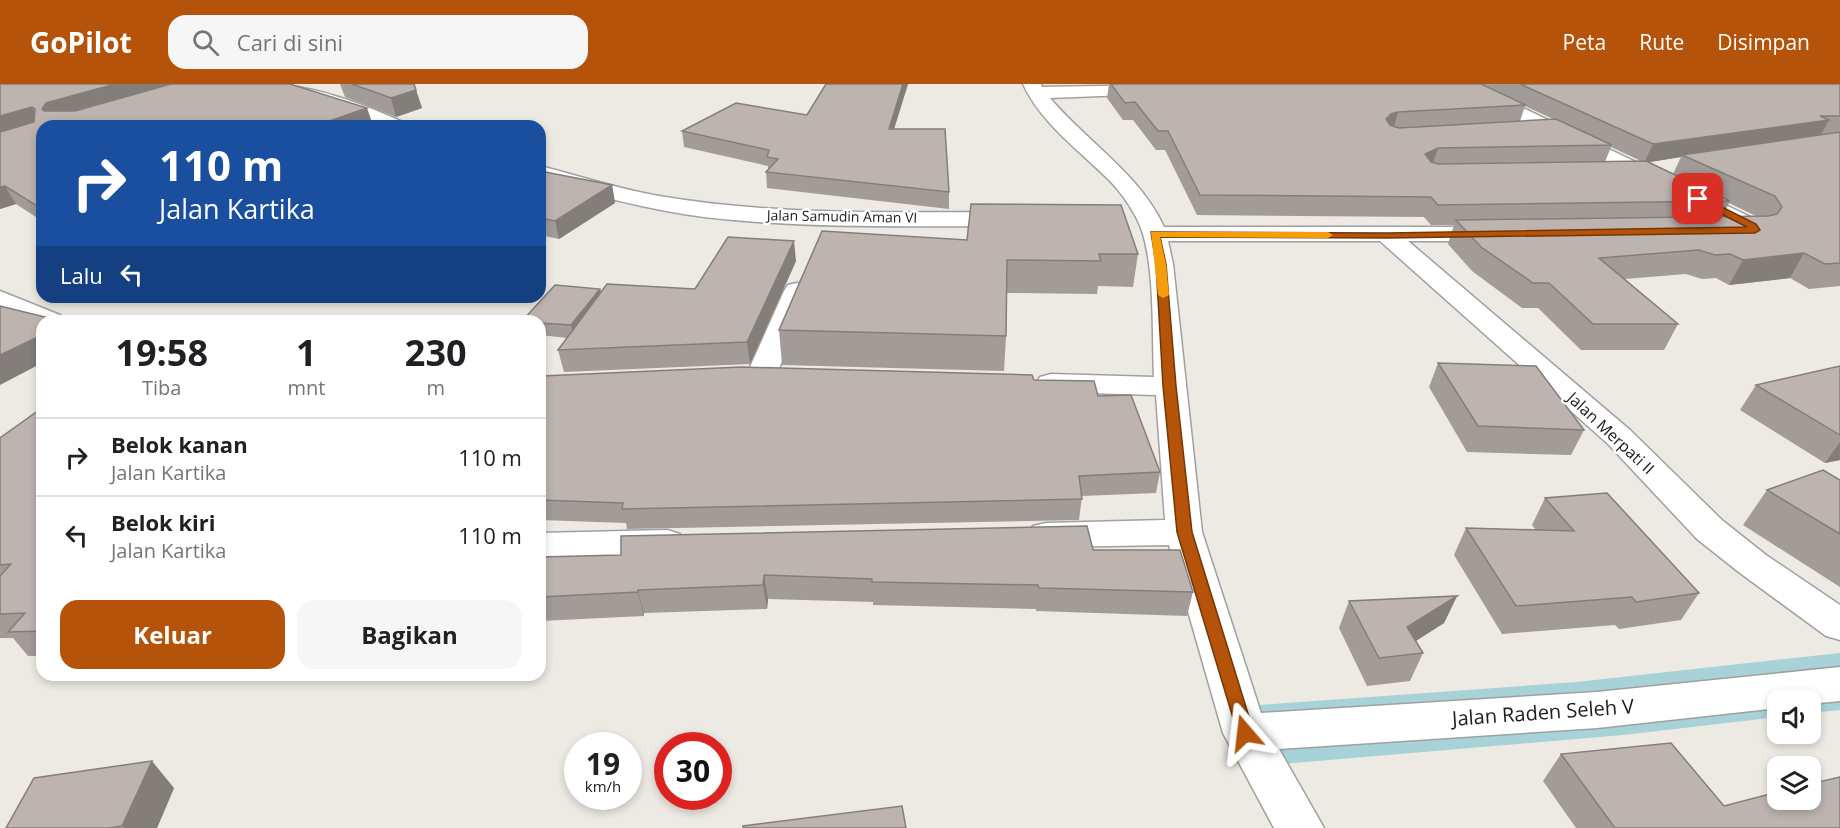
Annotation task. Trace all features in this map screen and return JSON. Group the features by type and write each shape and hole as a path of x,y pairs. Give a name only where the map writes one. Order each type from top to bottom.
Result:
{"street":[{"path":"273,84 367,112 384,120"},
{"path":"1459,84 1755,228 1751,231 1716,231"},
{"path":"1034,89 1172,89"},
{"path":"1034,89 1061,123 1119,178 1161,264 1184,532 1245,733 1300,828"},
{"path":"1516,131 1550,129"},
{"path":"1594,172 1640,172 1676,166"},
{"name":"Jalan Samudin Aman VI","path":"546,174 611,193 660,203 824,228 1030,219"},
{"path":"1143,225 1387,236 1516,234"},
{"name":"Jalan Merpati II","path":"1387,236 1619,437 1710,530 1753,564 1840,625"},
{"path":"761,376 806,270"},
{"path":"0,299 36,315"},
{"path":"731,376 796,377"},
{"path":"1029,383 1170,386"},
{"path":"1017,536 1184,532"},
{"path":"546,546 695,543"},
{"name":"Jalan Raden Seleh V","path":"1245,733 1597,710 1840,684"}],"building":[{"path":"0,84 115,84 46,103 42,109 44,111 75,111 171,84 290,84 367,108 332,120 36,120 36,205 5,186 0,187 0,132 34,122 35,109 32,107 0,116"},
{"path":"352,84 414,84 416,90 391,98"},
{"path":"826,84 903,84 889,129 945,129 949,192 766,172 778,159 767,157 769,150 682,131 736,103 807,115"},
{"path":"1111,84 1481,84 1526,105 1398,112 1386,119 1390,125 1399,128 1556,119 1612,145 1438,148 1425,154 1431,162 1438,164 1646,161 1730,201 1438,205 1431,197 1200,195 1168,131 1158,131 1135,102 1125,103"},
{"path":"1520,84 1840,84 1840,116 1820,116 1829,120 1653,144"},
{"path":"1840,132 1840,263 1825,264 1804,253 1743,260 1730,254 1715,255 1699,250 1599,258 1678,324 1593,324 1549,283 1533,283 1481,247 1456,220 1768,216 1777,214 1782,207 1775,196 1682,155"},
{"path":"546,172 612,185 555,221 546,219"},
{"path":"971,204 1121,205 1138,254 1099,254 1101,261 1007,260 1006,336 779,330 822,231 967,240"},
{"path":"728,237 794,241 747,342 558,350 607,284 695,289"},
{"path":"555,285 600,289 571,325 546,323 546,315 528,315 538,303 546,303 546,295"},
{"path":"0,306 37,315 36,338 0,355"},
{"path":"1438,363 1536,366 1584,430 1478,426"},
{"path":"1840,366 1840,435 1756,385"},
{"path":"741,367 1032,375 1034,380 1094,381 1098,396 1131,395 1160,472 1079,476 1082,499 622,509 623,503 546,500 546,376"},
{"path":"36,412 36,631 8,632 25,613 0,614 0,576 11,564 0,565 0,438"},
{"path":"1823,470 1840,480 1840,534 1767,490"},
{"path":"1607,493 1699,593 1636,602 1632,597 1516,606 1466,528 1574,531 1545,498"},
{"path":"1087,526 1093,550 1180,550 1193,592 1039,588 1038,585 872,582 872,579 764,575 763,585 546,597 546,557 621,555 621,536"},
{"path":"1457,596 1407,627 1423,653 1379,658 1349,601"},
{"path":"1671,743 1724,806 1767,795 1767,810 1821,810 1821,781 1840,777 1840,828 1615,828 1561,754"},
{"path":"152,761 122,826 6,828 34,778"},
{"path":"902,806 906,828 743,828 743,826"}],"waterway":[{"path":"1259,713 1577,690 1840,660"},
{"path":"1821,704 1840,702"},
{"path":"1282,755 1623,727 1767,710"}],"slow traffic":[{"path":"1163,295 1161,264 1155,234 1328,235"}],"route":[{"path":"1245,733 1184,532 1161,264 1155,234 1387,236 1755,230 1753,226 1698,199"}]}
